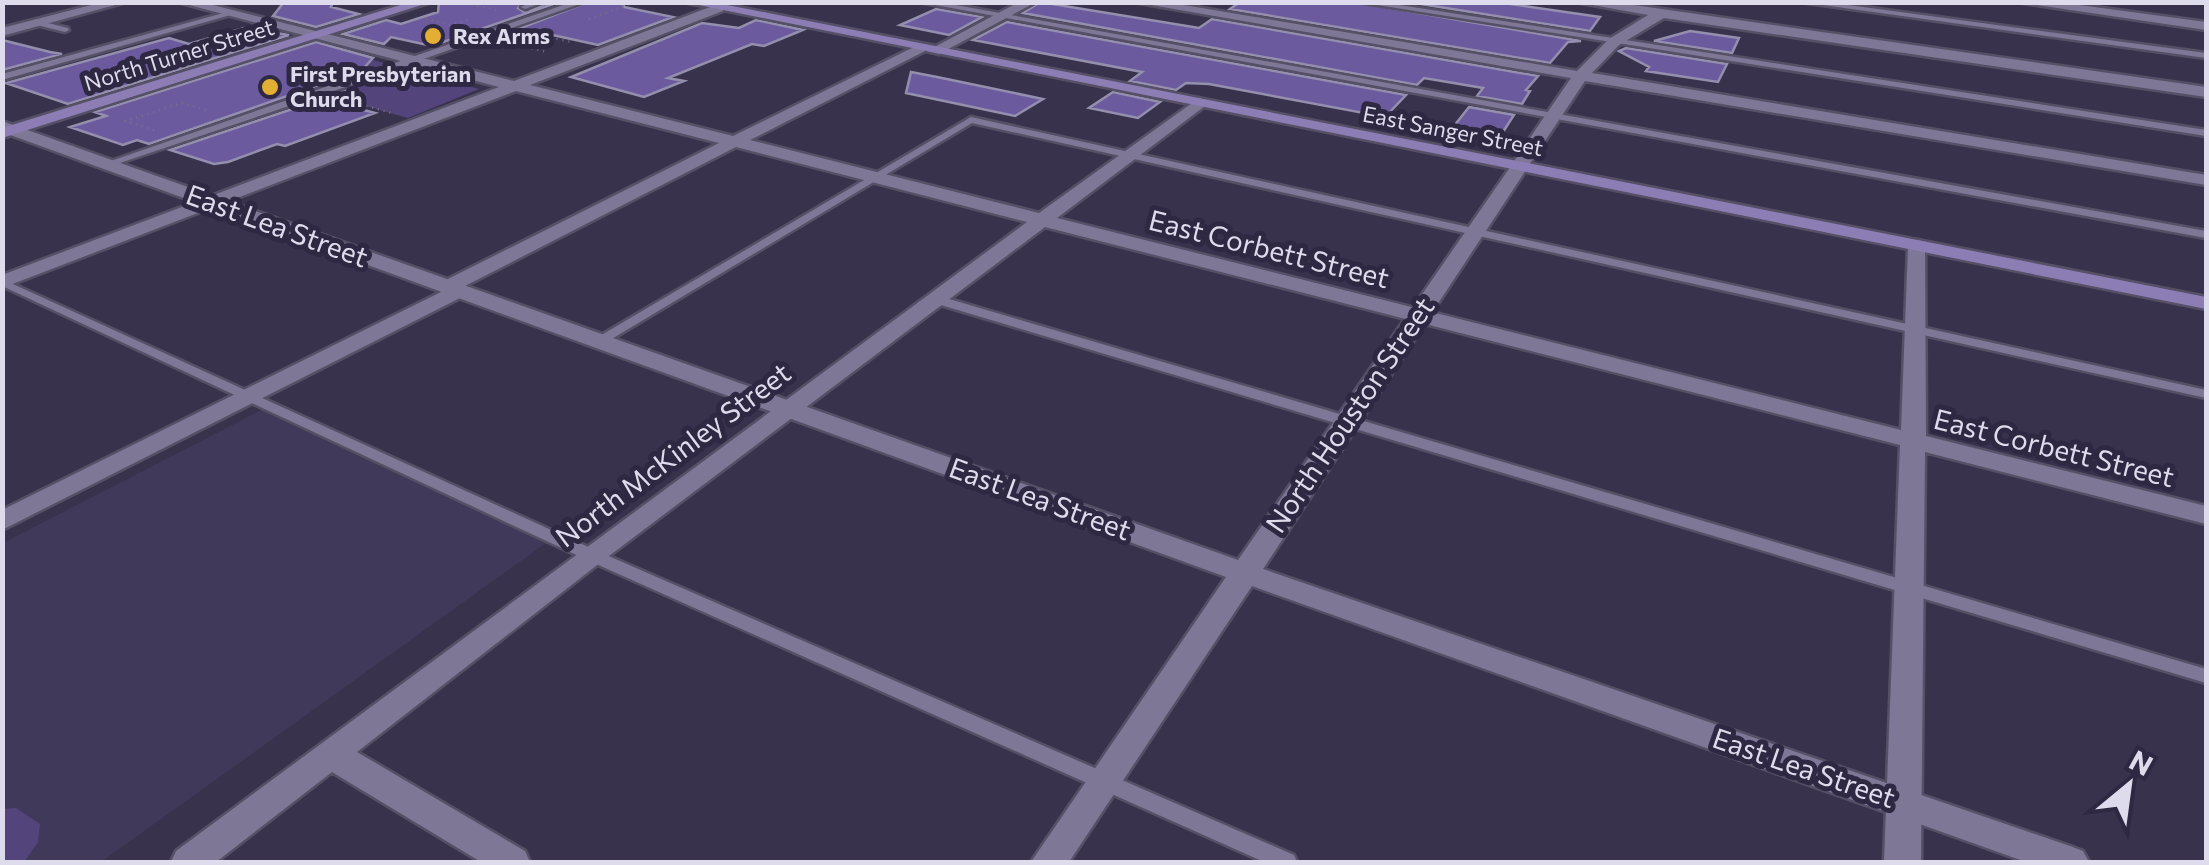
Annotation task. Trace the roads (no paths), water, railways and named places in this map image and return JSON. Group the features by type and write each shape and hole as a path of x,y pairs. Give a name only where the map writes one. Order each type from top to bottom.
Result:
{"main road":[{"name":"East Sanger Street","path":"694,3 2206,303"},
{"name":"North Turner Street","path":"5,130 318,36 422,12"}],"street":[{"path":"2,32 120,2"},
{"name":"East Corbett Street","path":"184,2 2206,515"},
{"path":"2,521 736,143 1030,2"},
{"path":"1140,2 2206,180"},
{"path":"1582,2 2206,92"},
{"name":"North Houston Street","path":"1049,862 1581,76 1611,41 1684,2"},
{"path":"2024,2 2206,26"},
{"path":"3,282 718,8"},
{"name":"North McKinley Street","path":"188,862 1199,104"},
{"name":"East Lea Street","path":"5,130 1245,573 2070,862"},
{"path":"1902,862 1918,246"},
{"path":"333,754 512,862"}],"lane":[{"path":"533,7 548,2"},
{"path":"533,7 558,2"},
{"path":"106,164 580,2"},
{"path":"923,2 2206,235"},
{"path":"1362,2 2206,133"},
{"path":"1805,2 2206,56"},
{"path":"169,20 210,9"},
{"path":"2,77 230,14"},
{"path":"40,23 64,30"},
{"path":"600,340 971,120 2206,394"},
{"path":"3,282 592,556 1286,862"},
{"path":"939,300 2206,676"}],"place":[{"name":"Rex Arms","path":"433,36"},
{"name":"First Presbyterian Church","path":"270,87"}]}
